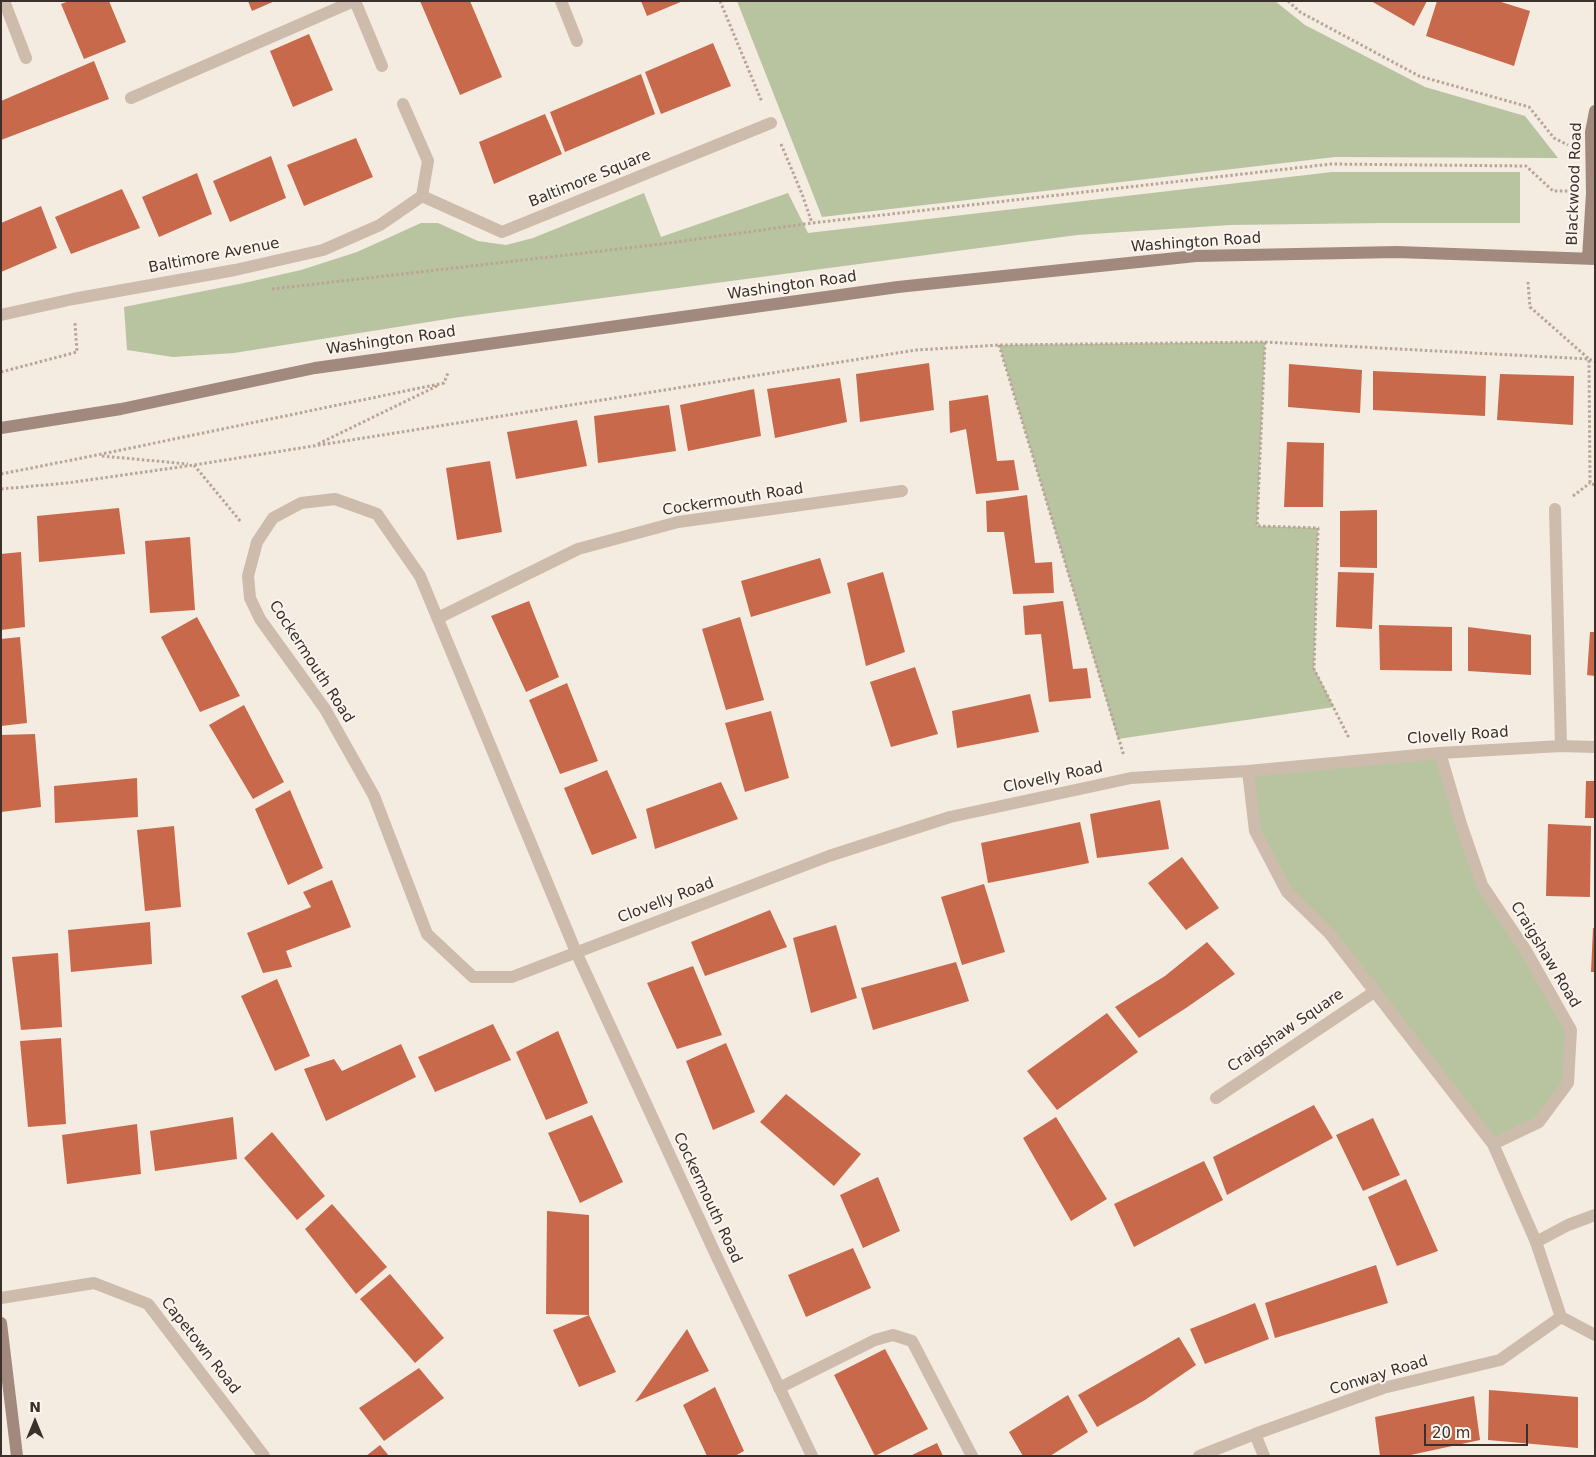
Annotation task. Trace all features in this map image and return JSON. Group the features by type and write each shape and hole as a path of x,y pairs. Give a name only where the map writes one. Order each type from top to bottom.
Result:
{"street":[{"path":"4,1 26,58"},
{"path":"131,98 354,1 382,66"},
{"path":"561,1 577,41"},
{"path":"403,104 428,161 422,196"},
{"name":"Blackwood Road","path":"1591,259 1592,132 1595,111"},
{"name":"Baltimore Square","path":"422,196 502,232 771,123"},
{"name":"Baltimore Avenue","path":"1,315 73,299 235,270 323,250 380,224 422,196"},
{"name":"Washington Road","path":"1,428 120,409 315,368 898,287 1196,256 1397,252 1591,259"},
{"name":"Cockermouth Road","path":"438,618 578,550 678,522 902,491"},
{"name":"Cockermouth Road","path":"576,952 512,977 473,977 427,934 374,796 325,709 260,619 250,598 248,576 257,542 273,518 301,504 336,499 377,514 420,576 576,952 715,1253 812,1456"},
{"path":"1555,509 1561,746"},
{"name":"Clovelly Road","path":"576,952 829,856 950,818 1131,778 1248,771 1440,753 1561,746 1595,747"},
{"name":"Craigshaw Road","path":"1440,753 1461,824 1482,885 1525,949 1571,1030 1568,1083 1540,1122 1493,1144"},
{"path":"1248,771 1255,831 1287,892 1330,934 1493,1144 1536,1242 1561,1317 1595,1335"},
{"name":"Craigshaw Square","path":"1216,1098 1374,992"},
{"path":"1536,1242 1568,1225 1595,1215"},
{"name":"Capetown Road","path":"1,1298 94,1283 148,1304 264,1456"},
{"name":"Conway Road","path":"1200,1456 1383,1388 1500,1360 1561,1317"},
{"path":"1,1323 17,1456"},
{"path":"779,1388 875,1340 893,1335 912,1341 972,1456"},
{"path":"1255,1434 1264,1456"}],"path":[{"path":"1288,1 1300,12 1419,76 1529,107 1554,138 1570,146"},
{"path":"270,289 662,244 812,223 1332,164 1526,166 1553,191 1592,193"},
{"path":"1568,182 1568,191"},
{"path":"1525,256 1530,307 1589,359 1595,362"},
{"path":"1,372 77,352 75,324 85,322"},
{"path":"1,489 67,483 194,465 916,350 999,345 1264,342 1589,359"},
{"path":"1264,342 1257,526 1318,528 1314,668 1361,760"},
{"path":"999,345 1131,778"},
{"path":"313,446 444,383 461,348"},
{"path":"1589,359 1590,483 1595,485"},
{"path":"1,474 444,383"},
{"path":"97,455 194,465 257,542"}],"green space":[{"path":"737,1 1275,1 1305,25 1425,87 1525,116 1558,158 1335,157 822,217"},
{"path":"1332,172 1520,172 1520,223 1230,225 1077,235 460,317 234,353 173,357 127,350 124,307 301,270 357,252 421,223 438,223 478,241 506,245 533,238 644,193 661,237 788,193 808,233"},
{"path":"1265,342 1257,526 1318,528 1314,668 1334,707 1118,739 999,345"},
{"path":"1440,753 1482,885 1571,1030 1568,1083 1539,1122 1493,1144 1330,934 1287,892 1255,831 1248,771"}],"building":[{"path":"69,1 109,1 126,42 84,59 61,4"},
{"path":"248,1 275,1 252,11"},
{"path":"420,1 470,1 502,77 460,95"},
{"path":"641,1 683,1 647,16"},
{"path":"1371,1 1427,1 1414,26"},
{"path":"1437,1 1498,1 1530,11 1514,66 1426,36"},
{"path":"309,34 333,90 293,107 270,51"},
{"path":"713,43 731,86 661,114 645,72"},
{"path":"94,61 109,99 1,140 1,101"},
{"path":"641,74 655,114 565,152 550,112"},
{"path":"545,114 562,154 494,184 479,142"},
{"path":"356,138 373,177 304,206 287,165"},
{"path":"271,156 286,198 230,222 213,181"},
{"path":"197,173 212,214 159,237 142,197"},
{"path":"122,189 140,228 71,254 55,217"},
{"path":"41,206 57,248 1,272 1,223"},
{"path":"929,363 934,410 860,422 856,374"},
{"path":"1289,364 1362,370 1360,413 1288,407"},
{"path":"1373,371 1486,376 1485,416 1373,410"},
{"path":"1500,374 1574,376 1573,425 1497,420"},
{"path":"840,378 847,422 775,438 767,389"},
{"path":"754,389 761,436 688,451 680,405"},
{"path":"988,395 997,461 1014,460 1019,490 976,494 966,429 950,433 949,401"},
{"path":"669,405 676,451 598,463 594,416"},
{"path":"577,420 587,466 516,479 507,432"},
{"path":"1287,442 1324,443 1323,507 1284,507"},
{"path":"490,461 502,532 457,540 446,468"},
{"path":"1027,495 1035,563 1052,562 1054,593 1013,594 1004,532 987,532 986,501"},
{"path":"119,508 125,554 39,562 37,516"},
{"path":"1377,510 1377,568 1340,567 1340,511"},
{"path":"190,537 195,610 150,613 145,541"},
{"path":"21,552 25,627 1,630 1,554"},
{"path":"820,558 831,593 751,617 741,581"},
{"path":"883,572 905,652 866,666 847,583"},
{"path":"1338,572 1374,573 1372,629 1336,627"},
{"path":"529,601 559,677 526,692 491,616"},
{"path":"1063,601 1073,669 1087,668 1091,698 1049,702 1041,634 1025,635 1023,606"},
{"path":"197,617 240,696 200,712 161,637"},
{"path":"740,617 764,700 726,710 702,629"},
{"path":"1379,625 1452,627 1452,671 1380,670"},
{"path":"1468,627 1531,635 1531,675 1468,671"},
{"path":"1590,632 1595,632 1595,676 1587,675"},
{"path":"20,637 27,723 1,726 1,639"},
{"path":"915,667 938,734 891,747 870,682"},
{"path":"567,683 598,761 560,774 529,700"},
{"path":"1030,694 1039,732 957,748 952,711"},
{"path":"244,705 284,782 253,799 209,725"},
{"path":"771,711 789,778 745,792 725,723"},
{"path":"35,734 41,807 1,812 1,735"},
{"path":"607,770 637,838 592,855 564,788"},
{"path":"137,778 138,817 55,823 54,786"},
{"path":"1586,781 1595,781 1595,818 1585,818"},
{"path":"721,782 738,819 655,849 646,809"},
{"path":"290,790 323,868 288,885 255,809"},
{"path":"1160,800 1169,849 1097,858 1090,814"},
{"path":"1080,822 1089,863 988,883 981,843"},
{"path":"1548,824 1591,826 1590,897 1546,896"},
{"path":"174,826 181,907 145,911 137,830"},
{"path":"1182,857 1219,908 1186,930 1148,883"},
{"path":"332,880 351,927 286,951 292,967 263,973 247,933 311,907 303,892"},
{"path":"984,884 1005,952 962,965 941,897"},
{"path":"770,910 787,947 705,976 691,942"},
{"path":"150,922 152,964 71,972 68,930"},
{"path":"836,925 857,998 811,1013 793,938"},
{"path":"1593,928 1595,928 1595,972 1591,972"},
{"path":"1207,942 1235,974 1139,1038 1115,1007 1165,976"},
{"path":"58,953 62,1027 21,1030 12,957"},
{"path":"956,962 969,1001 873,1030 861,988"},
{"path":"693,966 722,1035 677,1049 647,983"},
{"path":"277,979 310,1056 275,1071 241,996"},
{"path":"1107,1013 1138,1052 1057,1110 1027,1071"},
{"path":"493,1024 511,1060 435,1092 418,1057"},
{"path":"558,1031 588,1103 546,1120 516,1052"},
{"path":"61,1038 66,1124 28,1127 20,1041"},
{"path":"726,1043 755,1112 713,1130 686,1061"},
{"path":"401,1044 416,1077 326,1121 304,1069 334,1059 342,1071"},
{"path":"786,1094 861,1154 834,1186 760,1122"},
{"path":"1314,1105 1333,1138 1227,1195 1213,1157"},
{"path":"592,1115 623,1182 580,1203 548,1133"},
{"path":"233,1117 237,1159 155,1171 150,1131"},
{"path":"1056,1117 1107,1199 1071,1221 1023,1138"},
{"path":"1373,1118 1400,1175 1363,1191 1336,1135"},
{"path":"137,1124 141,1174 67,1184 62,1135"},
{"path":"272,1132 325,1196 297,1220 244,1158"},
{"path":"1204,1161 1223,1200 1134,1247 1114,1204"},
{"path":"878,1177 900,1231 863,1248 840,1195"},
{"path":"1406,1179 1438,1251 1397,1266 1368,1197"},
{"path":"332,1204 387,1267 356,1294 305,1229"},
{"path":"547,1211 589,1215 589,1315 546,1314"},
{"path":"853,1248 871,1288 806,1317 788,1275"},
{"path":"1376,1265 1388,1303 1275,1338 1265,1303"},
{"path":"390,1274 444,1338 415,1363 360,1299"},
{"path":"1255,1303 1269,1339 1205,1364 1190,1329"},
{"path":"589,1315 616,1372 579,1387 553,1330"},
{"path":"687,1329 709,1371 635,1402"},
{"path":"1179,1337 1196,1365 1145,1400 1097,1427 1078,1395"},
{"path":"885,1349 928,1429 875,1456 834,1375"},
{"path":"419,1368 444,1398 384,1441 359,1408"},
{"path":"715,1387 744,1451 735,1456 707,1456 683,1405"},
{"path":"1489,1390 1578,1397 1578,1448 1488,1440"},
{"path":"1068,1395 1088,1432 1050,1456 1023,1456 1009,1432"},
{"path":"1474,1396 1480,1440 1406,1456 1380,1456 1375,1417"},
{"path":"937,1443 943,1456 910,1456"},
{"path":"380,1445 389,1456 366,1456"}]}
